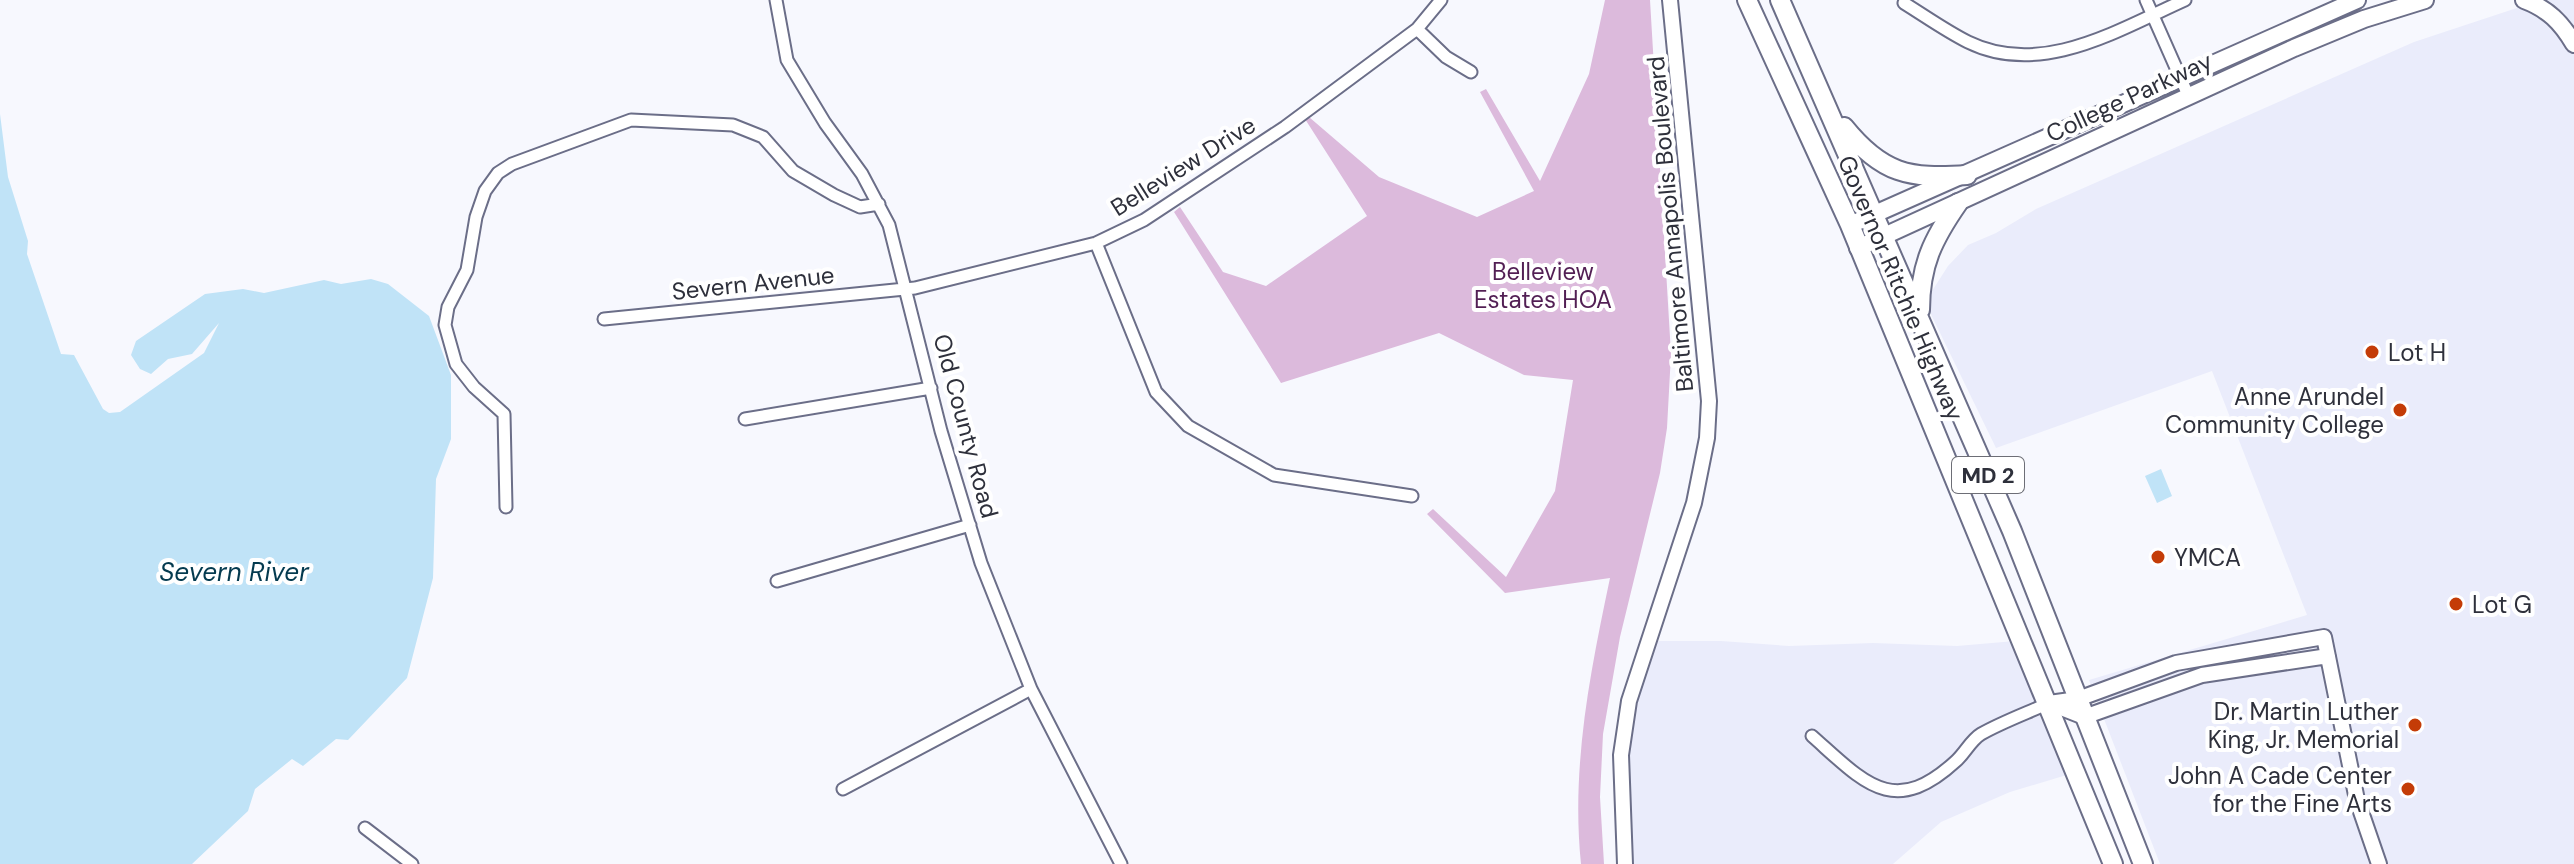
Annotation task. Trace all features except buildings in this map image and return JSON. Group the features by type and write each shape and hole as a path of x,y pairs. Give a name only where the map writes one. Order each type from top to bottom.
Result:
{"highway":[{"name":"Governor Ritchie Highway","path":"1747,0 1850,225 2113,864"},
{"name":"Governor Ritchie Highway","path":"1780,0 1886,235 2143,864"},
{"path":"1826,103 1857,144 1885,165 1917,177 1967,175"},
{"path":"1920,317 1920,286 1926,257 1939,228 1958,203"}],"main road":[{"name":"College Parkway","path":"1850,225 2357,0"},
{"name":"College Parkway","path":"1858,248 2188,95 2364,19 2425,0"},
{"path":"2524,0 2548,11 2562,24 2574,44"}],"street":[{"name":"Old County Road","path":"776,0 787,60 879,204 907,287 931,388 994,599 1031,689 1121,864"},
{"name":"Belleview Drive","path":"907,287 915,288 1096,243 1144,220 1193,190 1417,29 1441,0"},
{"name":"Baltimore Annapolis Boulevard","path":"1625,864 1621,755 1629,701 1691,515 1702,471 1709,401 1708,359 1670,0"},
{"path":"2146,0 2188,95"},
{"path":"1904,3 1969,43 2021,56 2057,54 2185,0"},
{"path":"1417,29 1446,57 1471,72"},
{"path":"506,507 504,414 474,387 456,364 445,325 448,307 461,285 485,191 498,173 618,122 683,120 749,129 763,137 793,171 834,195 860,207 879,204"},
{"path":"1096,243 1156,392 1188,426 1274,475 1412,496"},
{"name":"Severn Avenue","path":"604,319 907,287"},
{"path":"745,419 931,388"},
{"path":"777,581 970,525"},
{"path":"2081,708 2176,663 2324,637 2357,800 2379,864"},
{"path":"1812,736 1860,779 1880,791 1901,793 1918,789 1936,776 1957,760 1979,735 2049,703 2081,708 2202,675 2328,656"},
{"path":"843,789 1031,689"},
{"path":"365,828 412,864"}],"shaded area":[{"name":"Anne Arundel Community College","path":"2541,0 2574,0 2574,864 2160,864 2089,680 2307,615 2212,371 1996,448 1925,302 1948,266 1968,245 1996,233 2036,209 2414,42"},
{"path":"1648,641 1721,641 1789,646 1873,643 1957,646 2015,641 2070,774 2010,792 1941,822 1893,864 1625,864 1621,755"}],"green space":[{"name":"Belleview Estates HOA","path":"1605,0 1650,0 1671,354 1667,428 1660,473 1620,637 1603,734 1600,797 1604,864 1581,864 1578,792 1584,720 1610,578 1505,593 1427,514 1433,509 1506,577 1555,491 1573,380 1524,375 1439,333 1281,383 1174,212 1180,207 1223,272 1266,286 1367,216 1305,119 1309,117 1379,177 1477,217 1534,191 1480,92 1486,89 1540,181 1589,74"}],"water":[{"name":"Severn River","path":"0,114 8,177 28,241 27,254 61,354 74,355 103,409 109,413 120,412 204,353 219,323 192,354 168,359 151,374 140,369 131,355 136,341 205,294 243,289 264,293 324,280 341,284 371,279 388,284 429,316 451,375 451,439 436,479 433,578 407,678 348,740 336,739 303,766 292,759 255,789 248,811 192,864 0,864"},
{"path":"2161,469 2172,496 2157,503 2145,476"}],"place":[{"name":"Lot H","path":"2372,352"},
{"name":"Anne Arundel Community College","path":"2400,410"},
{"name":"YMCA","path":"2158,557"},
{"name":"Lot G","path":"2456,604"},
{"name":"Dr. Martin Luther King, Jr. Memorial","path":"2415,725"},
{"name":"John A Cade Center for the Fine Arts","path":"2408,789"}]}
